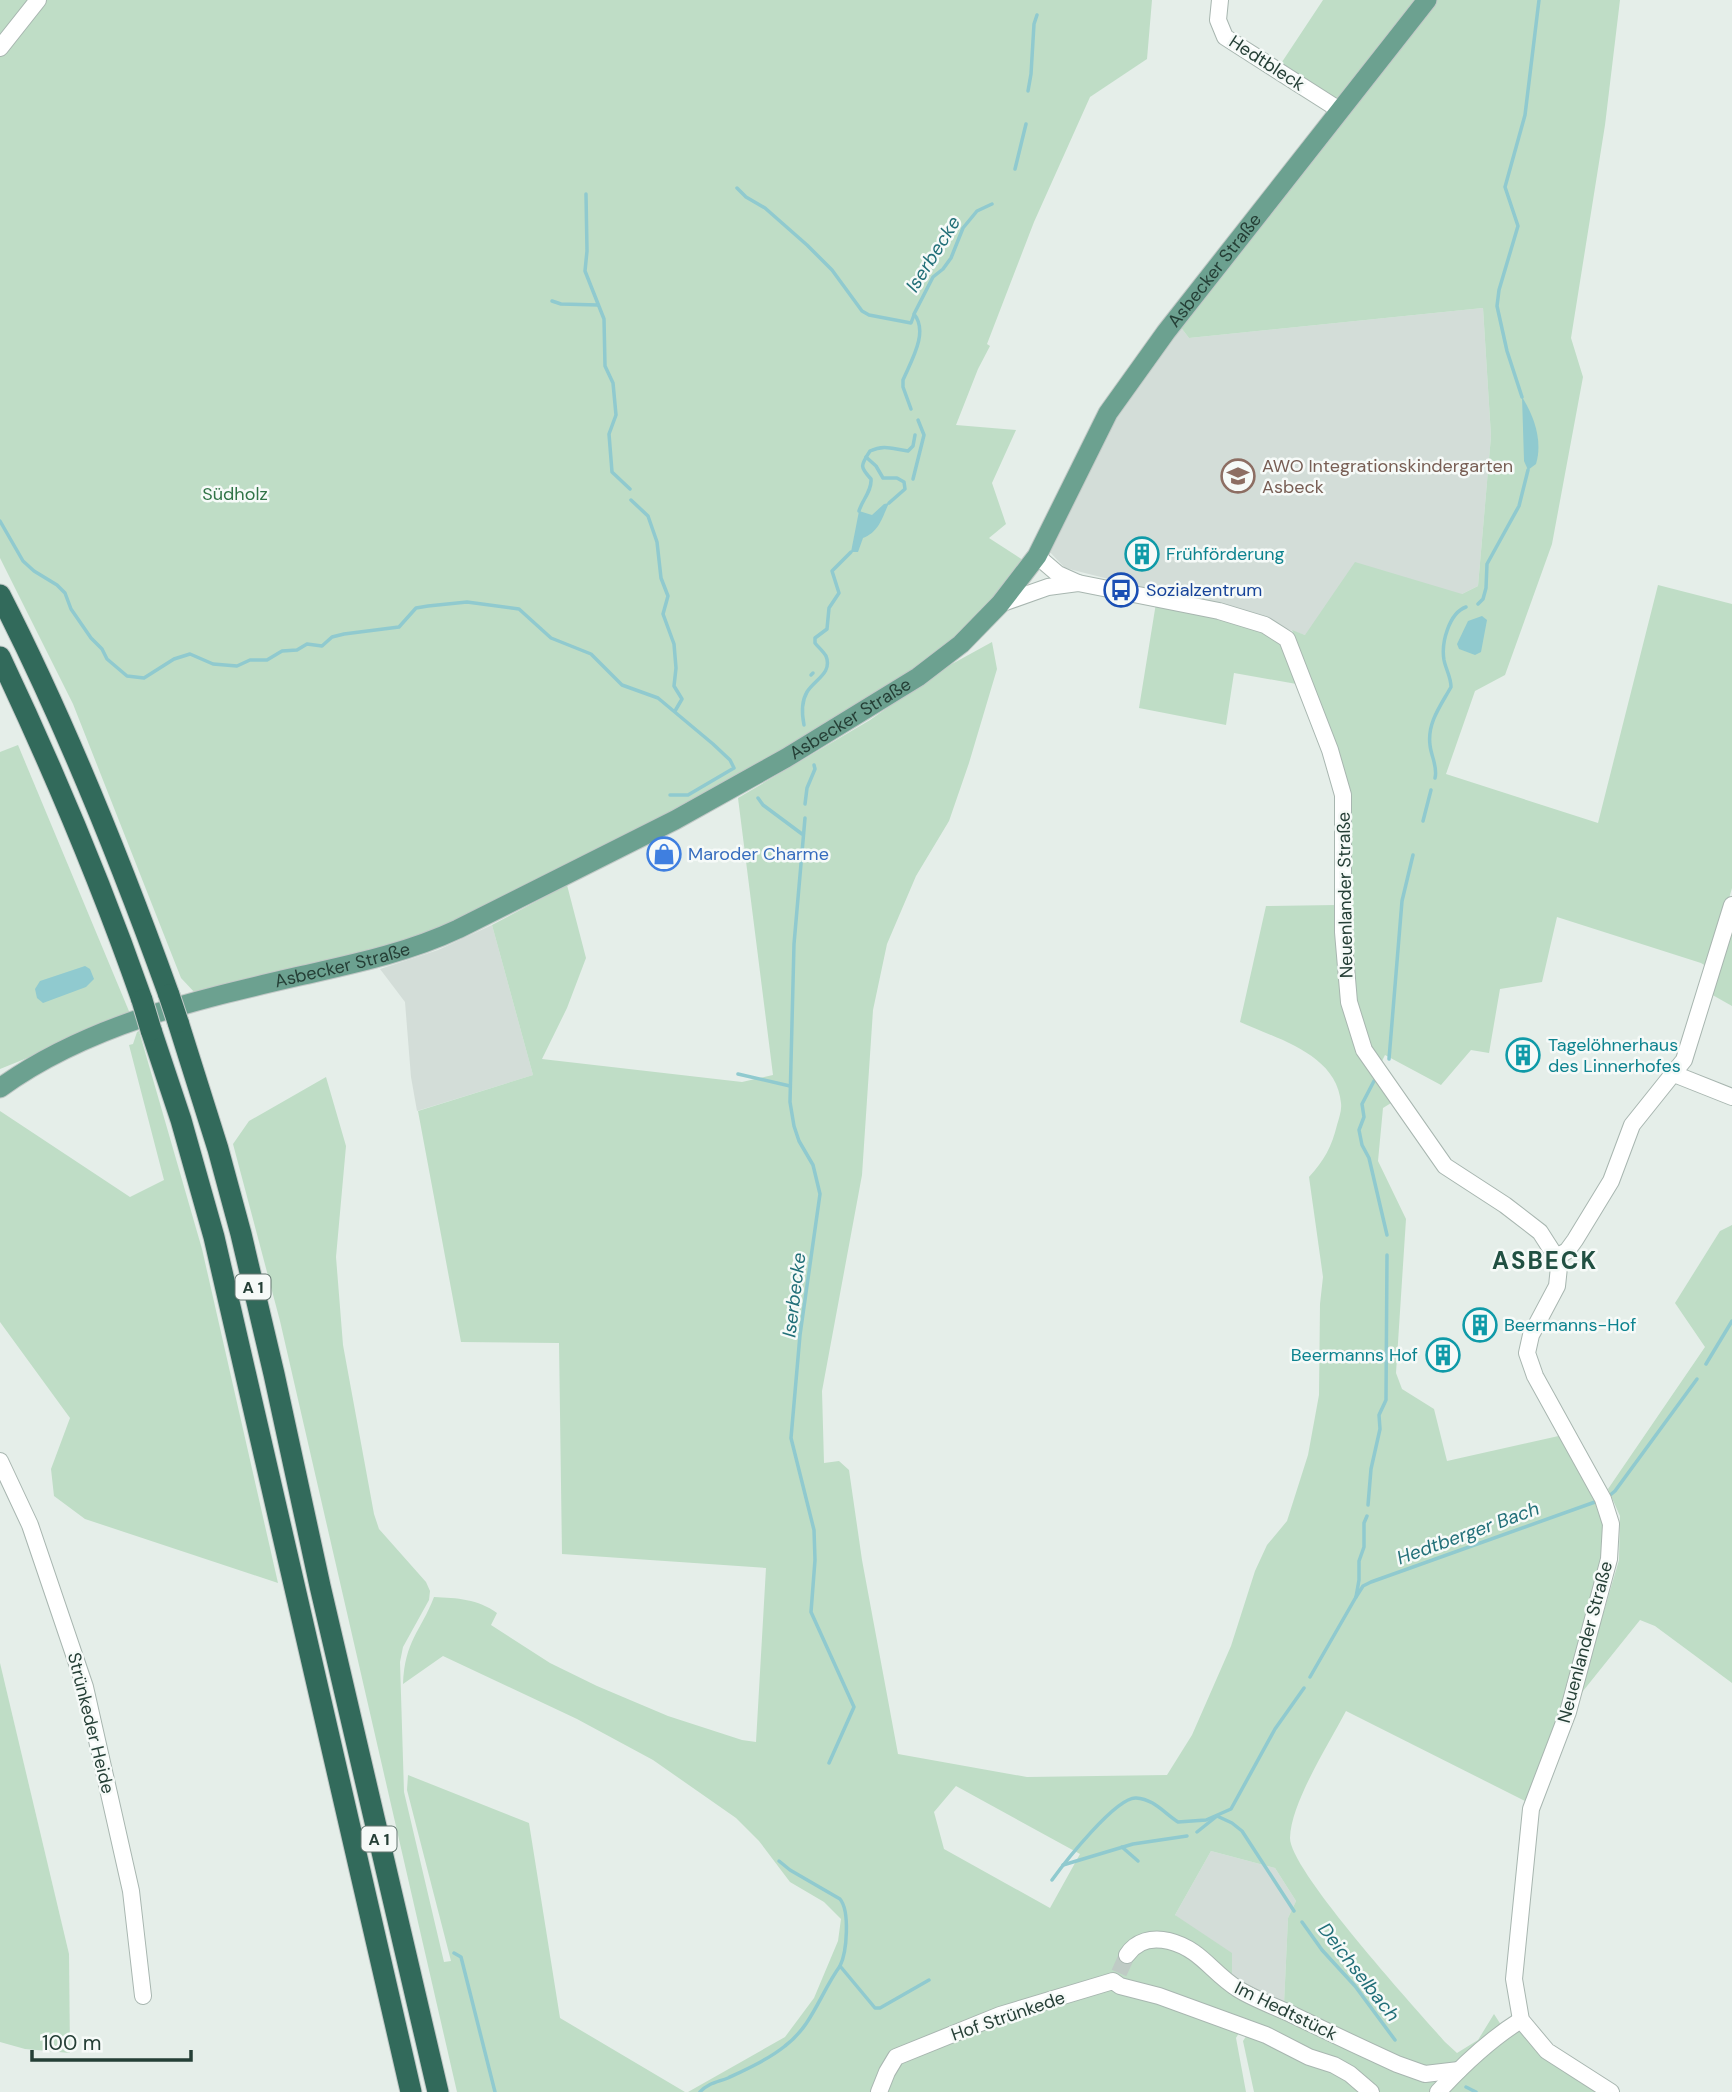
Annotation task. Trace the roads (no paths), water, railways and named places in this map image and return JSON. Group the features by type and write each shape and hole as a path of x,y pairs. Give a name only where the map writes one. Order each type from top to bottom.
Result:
{"highway":[{"name":"A 1","path":"0,595 76,758 140,914 218,1149 274,1374 313,1556 438,2092"},
{"name":"A 1","path":"0,657 90,858 142,1000 181,1120 214,1237 411,2092"}],"main road":[{"name":"Asbecker Straße","path":"0,1088 30,1066 77,1042 158,1013 261,985 392,955 428,943 675,820 786,758 918,677 961,645 1000,604 1032,563 1108,413 1166,332 1427,0"}],"street":[{"path":"0,48 38,0"},
{"name":"Hedtbleck","path":"1220,0 1218,20 1225,37 1341,111"},
{"path":"1032,563 1058,586"},
{"name":"Neuenlander Straße","path":"1032,563 1078,583 1219,611 1265,625 1287,639 1330,750 1343,795 1343,932 1349,1002 1364,1050 1446,1166 1506,1205 1540,1232 1556,1257 1559,1266 1558,1286 1531,1335 1527,1353 1535,1376 1602,1499 1611,1524 1611,1536 1609,1559 1567,1712 1531,1809 1514,1979 1521,2020"},
{"name":"Neuenlander Straße","path":"1000,604 1058,586 1078,583"},
{"path":"1556,1257 1567,1251 1576,1240 1611,1181 1632,1125 1684,1059 1732,905"},
{"path":"1674,1074 1732,1097"},
{"name":"Strünkeder Heide","path":"0,1461 30,1525 85,1687 131,1891 143,1996"},
{"name":"Im Hedtstück","path":"1127,1955 1138,1942 1154,1939 1182,1945 1207,1960 1239,1990 1397,2064 1425,2074 1459,2070"},
{"name":"Hof Strünkede","path":"878,2092 896,2057 1000,2015 1116,1977 1120,1986 1159,1996"},
{"name":"Im Hedtstück","path":"1159,1996 1266,2035 1309,2057 1334,2065 1350,2074 1371,2092"},
{"path":"1438,2092 1506,2029 1521,2020 1547,2051 1611,2092"}],"water":[{"path":"1522,397 1534,420 1538,438 1536,464 1528,470 1524,461"},
{"path":"889,503 876,528 863,538 858,552 851,552 859,511 872,515"},
{"path":"1482,616 1487,620 1481,652 1475,655 1459,649 1457,644 1468,621"},
{"path":"85,966 90,969 94,979 86,987 43,1003 37,998 35,989 40,981"}],"waterway":[{"path":"1522,397 1507,351 1497,306 1499,290 1518,226 1505,187 1525,115 1539,0"},
{"name":"Iserbecke","path":"1028,91 1037,15"},
{"name":"Iserbecke","path":"1015,169 1026,124"},
{"path":"737,188 765,208 807,245 832,270 862,311 869,315 911,323 914,315"},
{"path":"586,194 585,271 604,319 605,366 613,383 616,415 609,434 612,472 630,489"},
{"name":"Iserbecke","path":"911,409 903,380 919,338 920,329 914,314 933,277 951,258 963,228 977,211 992,204"},
{"path":"552,301 561,304 598,305"},
{"name":"Iserbecke","path":"913,479 924,435 918,420"},
{"path":"859,511 871,483 863,466 870,451 884,447 908,451 913,446 915,435"},
{"path":"866,457 876,466 883,478 897,478 904,482 905,489 889,503"},
{"path":"1478,604 1483,599 1486,588 1487,564 1519,506 1528,470"},
{"path":"631,500 648,516 657,542 661,578 668,596 663,614 674,644 674,686 682,699 675,711"},
{"path":"0,521 23,561 65,593 71,609 91,638 107,659 127,676 144,678 174,659 190,654 213,664 237,666 250,660 267,660 282,651 297,650 307,644 322,646 332,637 399,627 416,608 467,602 519,609 551,638 591,654 622,685 658,698 730,760 734,768 688,795 670,795"},
{"name":"Iserbecke","path":"804,725 805,696 827,667 826,656 815,643 815,638 827,629 829,608 839,593 832,571 851,552"},
{"path":"1435,778 1430,745 1431,729 1451,687 1443,653 1445,637 1455,615 1466,607"},
{"name":"Iserbecke","path":"805,804 814,765"},
{"path":"1423,821 1431,790"},
{"path":"758,798 763,805 802,834"},
{"name":"Iserbecke","path":"805,818 794,944 790,1102 794,1126 813,1165 820,1194 800,1335 791,1438 814,1530 811,1612 854,1707 829,1763"},
{"path":"1389,1059 1402,901 1413,855"},
{"path":"738,1074 790,1086"},
{"path":"1374,1081 1362,1104 1364,1117 1359,1130 1362,1145 1369,1158 1387,1235"},
{"path":"1368,1505 1371,1469 1380,1429 1379,1415 1386,1400 1387,1255"},
{"name":"Hedtberger Bach","path":"1706,1364 1732,1321"},
{"name":"Hedtberger Bach","path":"1609,1496 1697,1379"},
{"name":"Hedtberger Bach","path":"1356,1597 1363,1586 1371,1582 1595,1502"},
{"path":"1310,1677 1356,1597 1367,1516"},
{"path":"1052,1880 1091,1832 1127,1800 1136,1798 1148,1801 1178,1822 1206,1820 1231,1809 1275,1729 1304,1688"},
{"name":"Deichselbach","path":"1197,1832 1217,1816 1242,1831 1294,1911"},
{"path":"1063,1865 1133,1844 1187,1836"},
{"path":"1122,1847 1138,1861"},
{"name":"Iserbecke","path":"779,1861 840,1899 845,1913 846,1932 840,1966"},
{"name":"Deichselbach","path":"1302,1922 1395,2040"},
{"path":"454,1953 461,1957 495,2092"},
{"path":"700,2092 779,2051 794,2038 809,2019 840,1966 875,2008 880,2008 929,1980"},
{"name":"Deichselbach","path":"1466,2087 1476,2092"}],"tunnel":[{"path":"1119,1973 1127,1955"}],"place":[{"name":"AWO Integrationskindergarten Asbeck","path":"1238,476"},
{"name":"Frühförderung","path":"1142,554"},
{"name":"Sozialzentrum","path":"1121,590"},
{"name":"Maroder Charme","path":"664,854"},
{"name":"Tagelöhnerhaus des Linnerhofes","path":"1523,1055"},
{"name":"Beermanns-Hof","path":"1480,1325"},
{"name":"Beermanns Hof","path":"1443,1355"}],"district":[{"name":"ASBECK","path":"1545,1260"}],"park label":[{"name":"Südholz","path":"235,494"}]}
